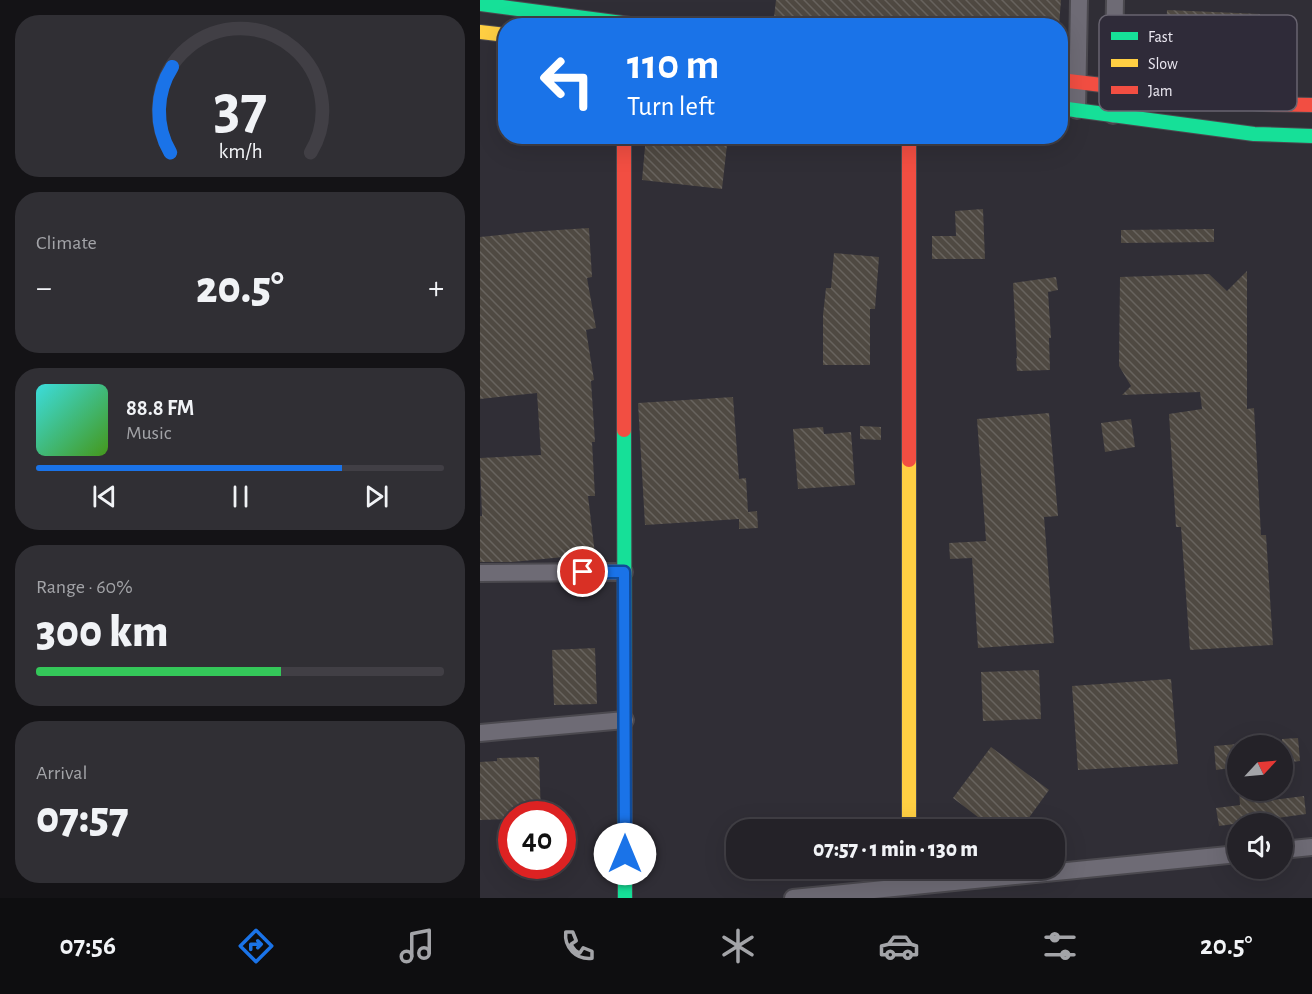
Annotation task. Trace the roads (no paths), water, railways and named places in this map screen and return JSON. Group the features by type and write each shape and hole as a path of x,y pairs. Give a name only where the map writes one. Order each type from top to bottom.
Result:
{"street":[{"path":"1079,0 1069,81 1069,109 1254,134 1312,136"},
{"path":"1114,0 1114,15"},
{"path":"480,4 585,18"},
{"path":"480,32 498,34"},
{"path":"1069,81 1099,84"},
{"path":"1297,105 1312,105"},
{"path":"624,144 625,898"},
{"path":"909,144 909,819"},
{"path":"480,573 624,572"},
{"path":"480,733 625,720"},
{"path":"1293,849 1312,847"},
{"path":"793,898 1227,855"},
{"path":"909,879 909,886"}]}
